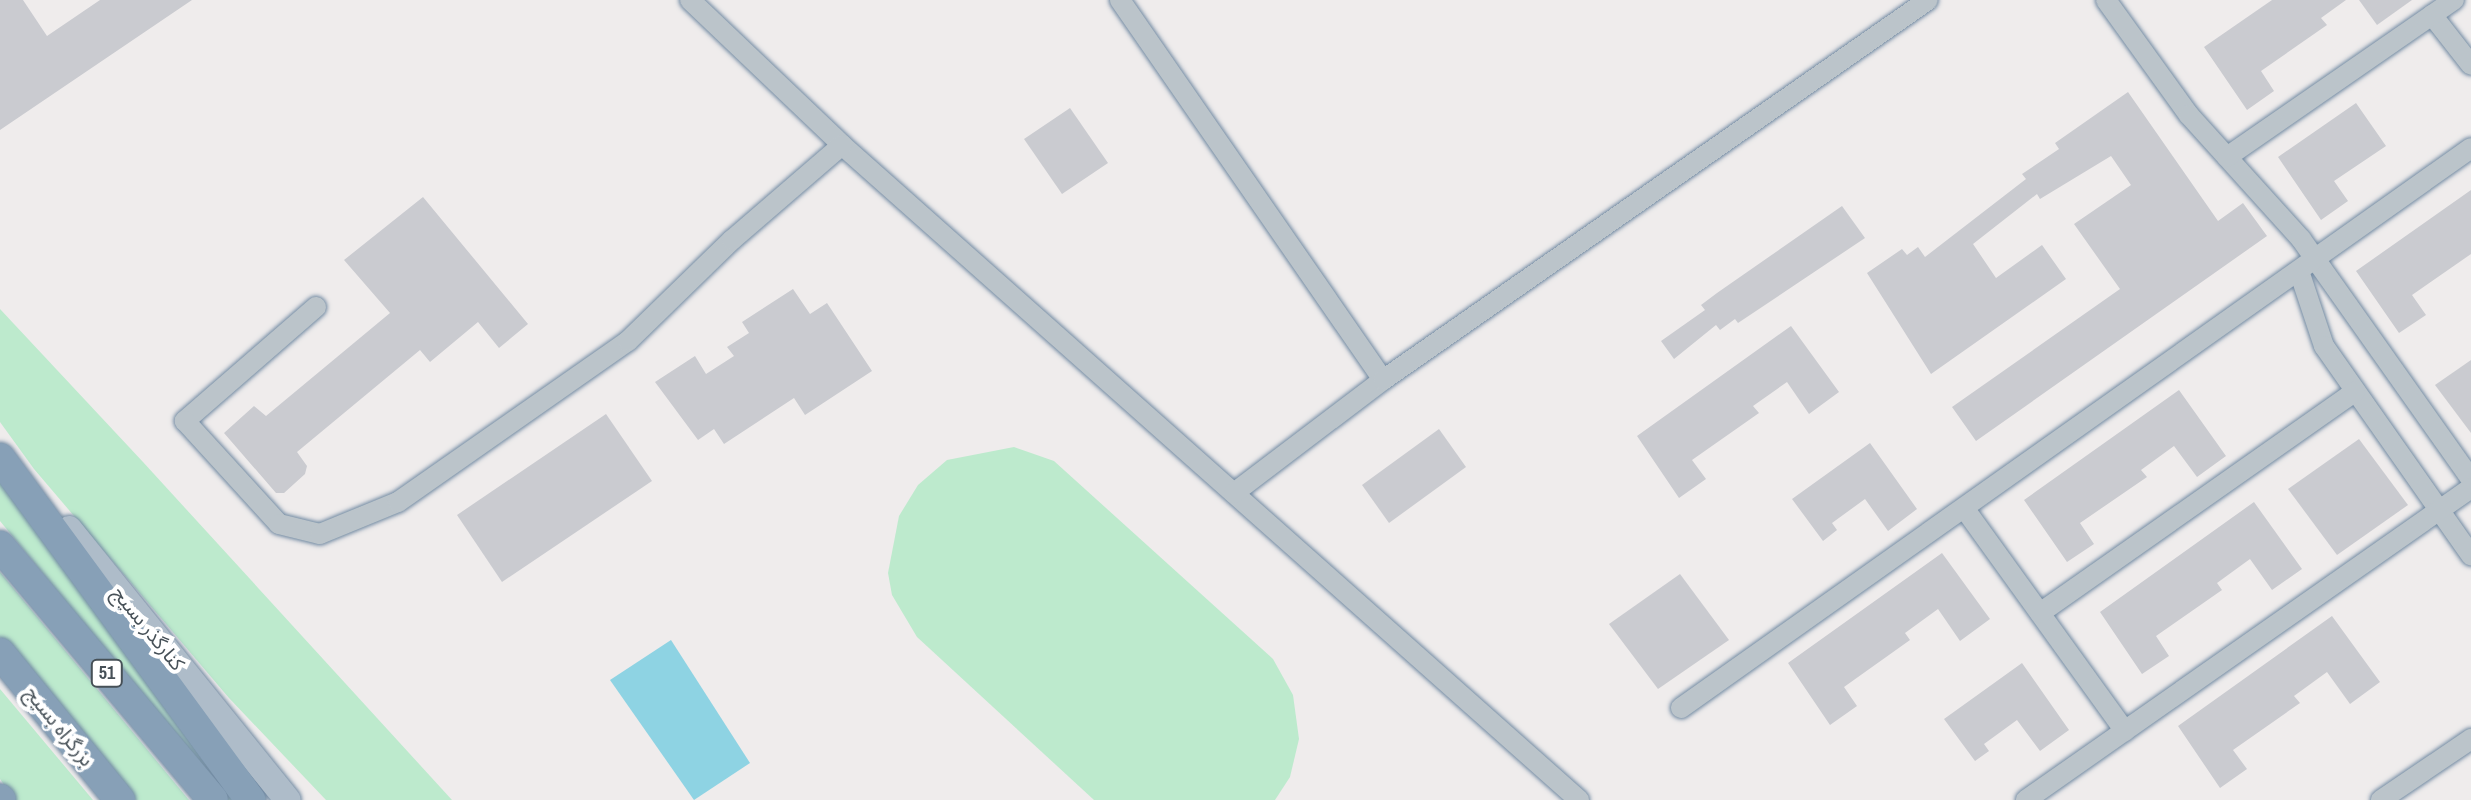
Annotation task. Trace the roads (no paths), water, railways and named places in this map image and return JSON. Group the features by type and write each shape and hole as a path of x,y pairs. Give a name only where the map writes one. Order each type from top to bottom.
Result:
{"highway":[{"path":"1,459 250,800"},
{"name":"51","path":"0,546 213,800"},
{"name":"بزرگراه بسیج","path":"0,653 120,800"}],"main road":[{"name":"کنارگذر بسیج","path":"1,459 53,510 288,800"},
{"path":"269,775 295,800"}],"lane":[{"path":"690,0 842,145 1579,800"},
{"path":"1120,0 1383,380"},
{"path":"1234,493 1383,380 1928,0"},
{"path":"2106,0 2189,115 2316,259 2471,479"},
{"path":"2227,157 2454,0"},
{"path":"2432,15 2471,65"},
{"path":"316,307 185,421 279,524 320,534 398,502 628,341 732,240 842,145"},
{"path":"1681,708 2471,148"},
{"path":"2299,271 2324,346 2471,555"},
{"path":"2040,613 2355,392"},
{"path":"2026,800 2471,488"},
{"path":"1964,508 2125,731"},
{"path":"2381,800 2471,739"}],"water":[{"path":"671,640 750,763 694,800 610,680"}]}
